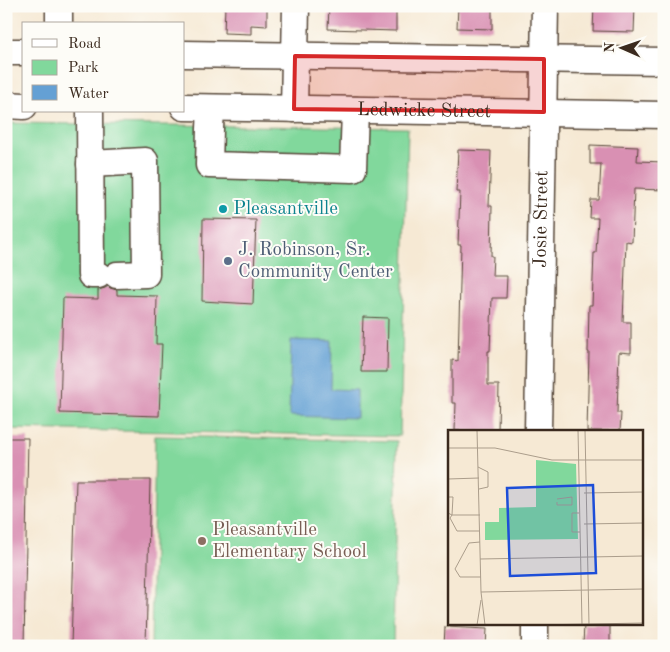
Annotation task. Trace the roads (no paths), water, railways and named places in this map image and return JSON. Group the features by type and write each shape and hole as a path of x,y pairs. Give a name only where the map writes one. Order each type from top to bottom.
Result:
{"street":[{"path":"59,6 59,22"},
{"path":"294,109 296,6"},
{"name":"Josie Street","path":"538,430 545,6"},
{"path":"6,52 22,52"},
{"path":"185,54 664,61"},
{"path":"6,105 22,106"},
{"name":"Ledwicke Street","path":"185,107 664,114"},
{"path":"211,108 209,165 353,169 356,110"},
{"path":"90,112 90,164 90,275 146,274 145,161 90,164"},
{"path":"534,646 535,624"}],"water":[{"path":"291,340 332,341 331,389 357,390 357,418 289,416"}],"place":[{"name":"Pleasantville","path":"223,209"},
{"name":"J. Robinson, Sr. Community Center","path":"228,261"},
{"name":"Pleasantville Elementary School","path":"202,541"}]}
